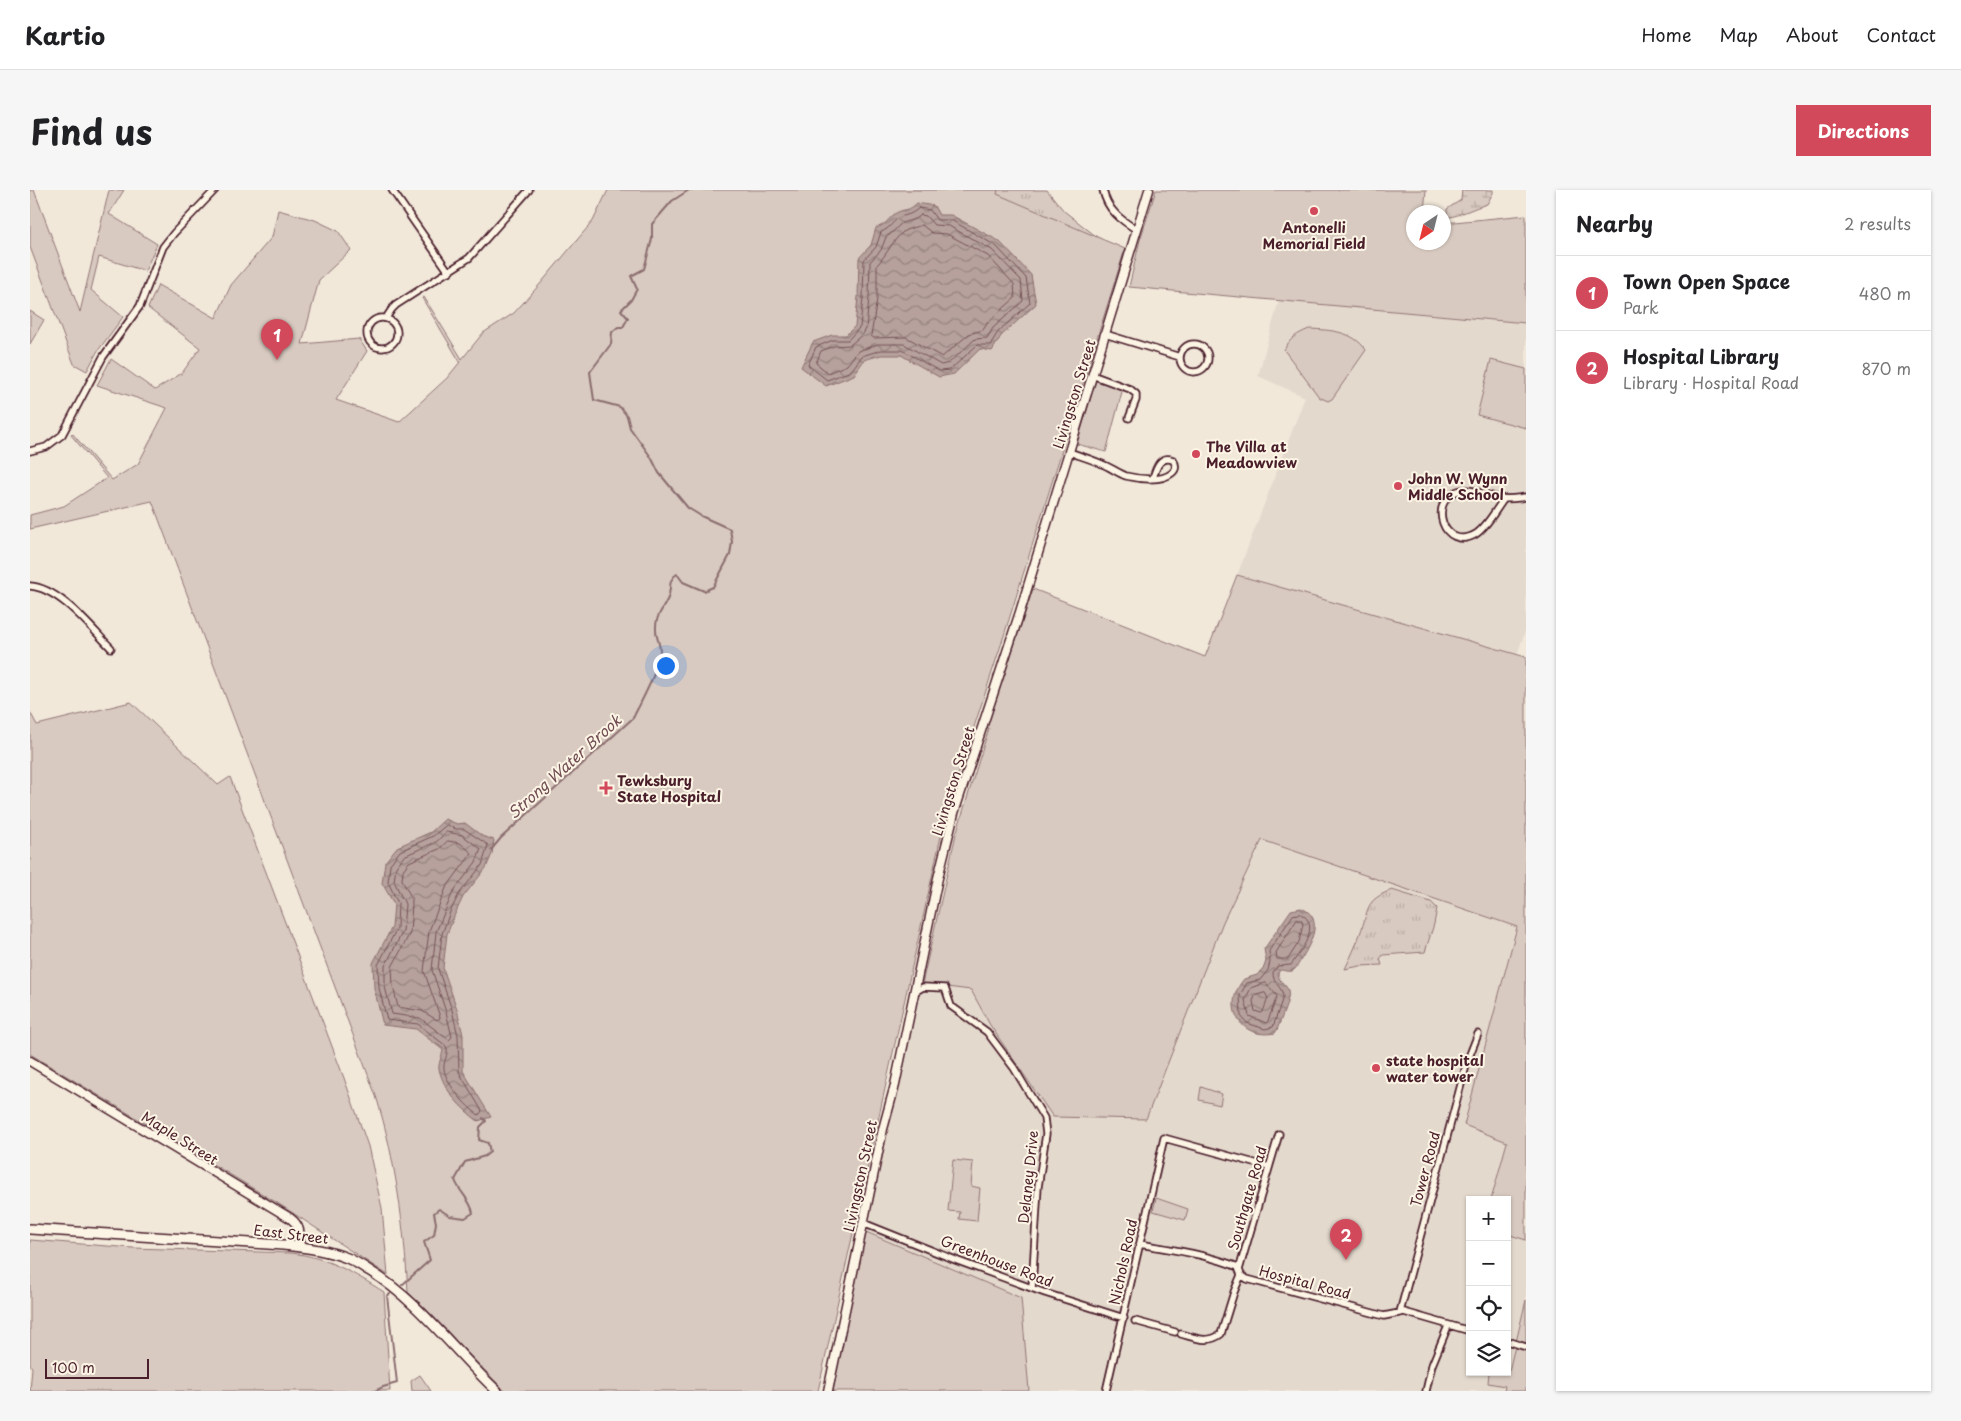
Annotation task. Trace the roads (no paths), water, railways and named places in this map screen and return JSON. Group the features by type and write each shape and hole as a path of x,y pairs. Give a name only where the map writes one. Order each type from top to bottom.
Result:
{"main road":[{"name":"East Street","path":"30,1229 300,1247 348,1258 379,1277 403,1296 434,1324 482,1378 497,1391"}],"street":[{"path":"30,451 46,448 62,435 103,357 140,306 163,247 215,190"},
{"path":"392,190 448,272"},
{"path":"386,318 394,323 396,339 388,347 376,347 369,341 367,330 370,324 375,320 386,318 396,305 448,272 476,251 529,190"},
{"path":"1103,190 1113,212 1137,230"},
{"name":"Livingston Street","path":"828,1391 938,878 955,810 1006,657 1150,190"},
{"path":"1105,334 1180,357"},
{"path":"1194,344 1205,350 1207,359 1203,368 1195,372 1186,369 1180,362 1180,357 1186,347 1194,344"},
{"path":"1092,375 1130,389 1136,394 1136,400 1129,418"},
{"path":"1069,452 1101,463 1129,477 1153,478"},
{"path":"1504,499 1492,513 1487,524 1476,534 1467,538 1455,536 1446,530 1442,523 1441,513 1448,498 1460,490 1504,499 1526,497"},
{"path":"30,586 39,587 55,595 111,648"},
{"name":"Delaney Drive","path":"915,992 923,987 945,988 951,1006 987,1032 1014,1068 1044,1118 1046,1134 1038,1187 1032,1288"},
{"name":"Tower Road","path":"1400,1312 1467,1062 1478,1034"},
{"name":"Maple Street","path":"30,1061 290,1218 298,1225 300,1247"},
{"name":"Southgate Road","path":"1240,1272 1279,1134"},
{"name":"Nichols Road","path":"1106,1391 1164,1138 1269,1167"},
{"name":"Greenhouse Road","path":"863,1222 1032,1288 1124,1318"},
{"name":"Hospital Road","path":"1140,1244 1232,1265 1252,1280 1384,1316 1400,1312 1466,1330"},
{"path":"1136,1322 1203,1340 1212,1340 1221,1334 1240,1272"},
{"path":"1426,1391 1432,1366 1448,1326"},
{"path":"1511,1341 1526,1347"}],"water":[{"path":"917,203 934,206 939,215 951,215 999,241 1031,275 1036,304 1001,336 992,351 980,349 954,374 939,377 901,355 881,355 864,360 854,375 826,386 801,367 813,342 832,335 846,335 855,326 859,258 871,245 876,228 883,225 896,213 911,208"},
{"path":"445,819 457,824 465,823 482,836 494,840 492,854 486,868 463,897 447,934 443,968 457,1009 463,1035 463,1071 491,1117 478,1121 449,1092 441,1077 439,1067 443,1050 416,1029 383,1025 374,988 373,963 392,927 394,904 382,883 385,862 397,847 431,832"},
{"path":"1301,908 1313,918 1314,931 1309,945 1295,969 1291,971 1280,970 1278,973 1289,994 1277,1030 1275,1033 1263,1034 1252,1031 1238,1019 1234,1010 1237,989 1244,979 1257,975 1264,967 1266,961 1264,949 1291,910"}],"waterway":[{"name":"Strong Water Brook","path":"491,850 501,838 633,718 656,669 660,650 656,625 668,598 674,576 677,574 683,582 704,591 713,587 730,555 732,542 730,529 688,508 659,473 651,457 630,428 627,416 620,407 594,400 590,372 611,344 612,332 618,327 623,327 628,318 621,310 631,300 637,289 631,276 644,269 652,239 652,224 672,201 689,190"},
{"name":"Strong Water Brook","path":"402,1285 430,1260 424,1242 434,1235 436,1223 434,1213 439,1209 450,1216 465,1218 473,1213 470,1204 455,1180 465,1162 485,1156 490,1152 488,1143 479,1140 480,1127 486,1121 483,1118"},
{"name":"Strong Water Brook","path":"375,1391 397,1383 387,1296 390,1294"}],"place":[{"name":"Antonelli Memorial Field","path":"1314,211"},
{"name":"Town Open Space","path":"277,360"},
{"name":"The Villa at Meadowview","path":"1196,454"},
{"name":"John W. Wynn Middle School","path":"1398,486"},
{"name":"Tewksbury State Hospital","path":"606,788"},
{"name":"state hospital water tower","path":"1376,1068"},
{"name":"Hospital Library","path":"1346,1260"}]}
